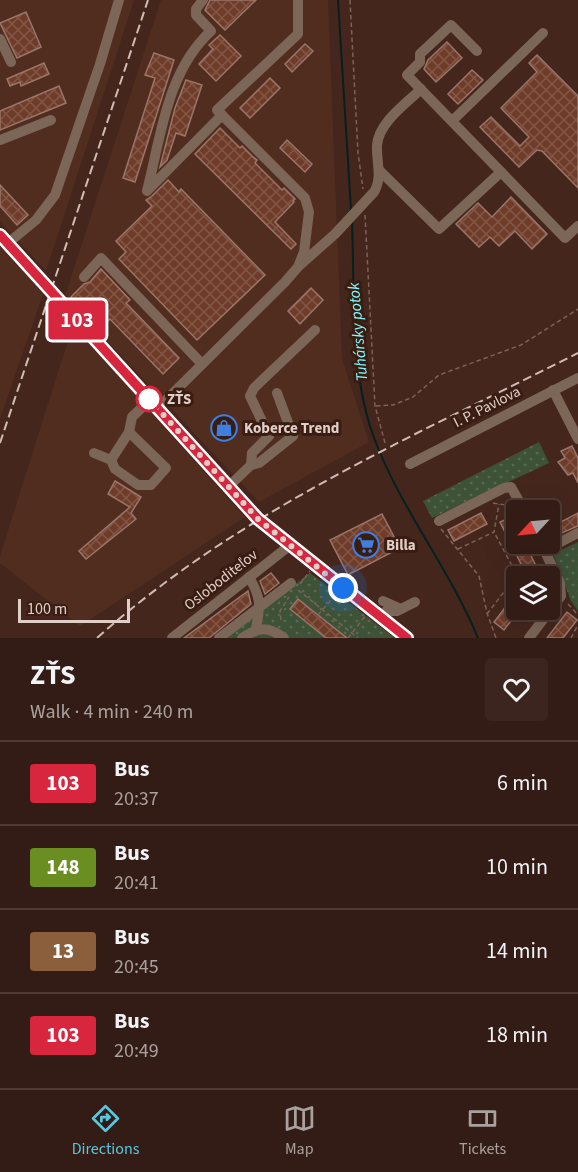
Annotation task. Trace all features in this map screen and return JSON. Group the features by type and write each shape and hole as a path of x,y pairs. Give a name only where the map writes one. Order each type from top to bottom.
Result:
{"street":[{"path":"119,0 100,64 55,195 36,220 4,239 258,519 289,546 383,610 407,638"},
{"path":"203,0 196,9 196,15 211,31 188,56 174,85 147,191 222,115"},
{"path":"298,0 298,34 217,110 305,198 309,212 304,252 298,267"},
{"path":"477,51 451,25 420,54 420,62 407,75 565,238 578,226"},
{"path":"452,121 543,33"},
{"path":"0,39 11,62"},
{"path":"111,460 129,432 132,417 153,404 202,364 362,206 378,185 377,145 380,134 386,123 421,89"},
{"path":"0,141 51,120"},
{"path":"379,170 439,229 501,172"},
{"path":"84,276 101,258 202,364"},
{"path":"251,465 252,453 269,436 250,396 254,388 315,330"},
{"name":"I. P. Pavlova","path":"410,464 578,378"},
{"path":"553,390 578,439"},
{"path":"228,487 251,465 259,463 293,436 277,393"},
{"path":"94,453 111,460 116,469 138,485 151,485 166,468 129,432"},
{"path":"439,521 504,488 511,487 518,500"},
{"path":"560,540 578,533"},
{"name":"Osloboditeľov","path":"172,638 289,546"},
{"path":"529,638 561,596 560,583 547,554"},
{"path":"249,577 261,602 256,630"},
{"path":"219,638 293,586"},
{"path":"383,610 402,609 415,602"},
{"path":"242,638 263,628 275,631 284,638"}],"path":[{"path":"350,0 375,406 385,443"},
{"path":"375,406 393,405 412,397 439,375 521,345 578,309"},
{"path":"483,498 487,502 506,505"},
{"path":"499,504 494,532 513,566"},
{"path":"439,521 439,526 479,576 487,614 496,638"},
{"path":"457,549 494,532"},
{"path":"293,586 358,638"},
{"path":"487,614 506,591"},
{"path":"318,615 339,592"},
{"path":"306,605 310,600"},
{"path":"567,603 578,615"},
{"path":"348,638 367,614"},
{"path":"332,626 336,620"},
{"path":"571,638 578,625"}],"shaded area":[{"path":"0,0 134,0 46,271 0,222"},
{"path":"161,0 328,0 342,359 369,442 259,502 65,296"},
{"path":"0,244 43,294 0,419"},
{"path":"73,325 245,517 80,626 0,563 0,556"}],"green space":[{"path":"539,442 549,463 432,518 423,501"},
{"path":"578,542 578,611 571,601 560,572 560,566 558,566 553,554 560,554 560,551"},
{"path":"310,573 395,638 224,638"}],"building":[{"path":"210,0 256,0 225,30 205,10"},
{"path":"26,12 41,47 17,58 0,23"},
{"path":"220,35 241,56 216,81 199,64 213,49 209,45"},
{"path":"447,42 462,58 436,82 424,69 428,60"},
{"path":"305,44 313,51 292,72 285,64"},
{"path":"154,53 174,60 135,182 123,178 155,78 145,75"},
{"path":"537,55 578,96 578,188 542,151 537,150 519,167 480,127 491,117 520,146 529,137 501,108 537,72 529,63"},
{"path":"44,63 49,74 21,86 20,82 10,86 7,79"},
{"path":"472,70 483,80 458,104 448,94"},
{"path":"270,78 280,88 250,118 240,108"},
{"path":"186,80 202,85 185,136 176,133 167,160 160,167 175,108"},
{"path":"59,86 66,103 0,130 0,111"},
{"path":"220,128 240,148 242,146 257,160 255,163 282,190 284,188 295,199 275,222 296,244 291,249 195,154"},
{"path":"287,140 312,164 305,172 280,148"},
{"path":"168,180 179,192 181,189 265,275 197,340 119,259 126,252 116,241 152,206 146,200"},
{"path":"0,185 28,215 17,225 0,206"},
{"path":"511,197 547,234 532,249 515,231 499,246 490,237 479,247 456,224 478,203 492,217"},
{"path":"101,269 130,300 126,303 179,358 163,374 110,319 101,328 71,297 84,284 90,282"},
{"path":"311,288 323,300 300,324 288,311"},
{"path":"572,446 578,458 578,483 573,473 568,475 558,462 565,458 561,451"},
{"path":"115,481 141,497 131,513 136,519 86,559 79,551 130,507 108,494"},
{"path":"481,513 487,524 454,541 448,530"},
{"path":"578,513 578,526 560,534 560,522"},
{"path":"382,514 400,548 348,575 330,540"},
{"path":"506,519 506,534 500,522"},
{"path":"516,554 530,554 535,564 522,566"},
{"path":"271,573 279,583 265,594 260,581"},
{"path":"248,591 251,604 209,638 184,638"},
{"path":"298,599 347,638 326,638 290,609"},
{"path":"506,606 506,620 512,620 504,630 494,622"},
{"path":"567,612 577,620 563,638 547,638"}],"waterway":[{"name":"Tuhársky potok","path":"338,0 351,210"},
{"name":"Tuhársky potok","path":"352,222 357,362 367,417 399,493 454,589 478,638"}],"railway":[{"path":"0,443 148,0"},
{"path":"97,638 151,593 208,552 267,515 390,447 578,353"}],"bus line":[{"name":"103","path":"0,235 258,519 407,638"}],"place":[{"name":"ZŤS","path":"149,399"},
{"name":"Koberce Trend","path":"224,428"},
{"name":"Billa","path":"366,545"}],"route":[{"path":"149,399 258,519 343,588"}]}
